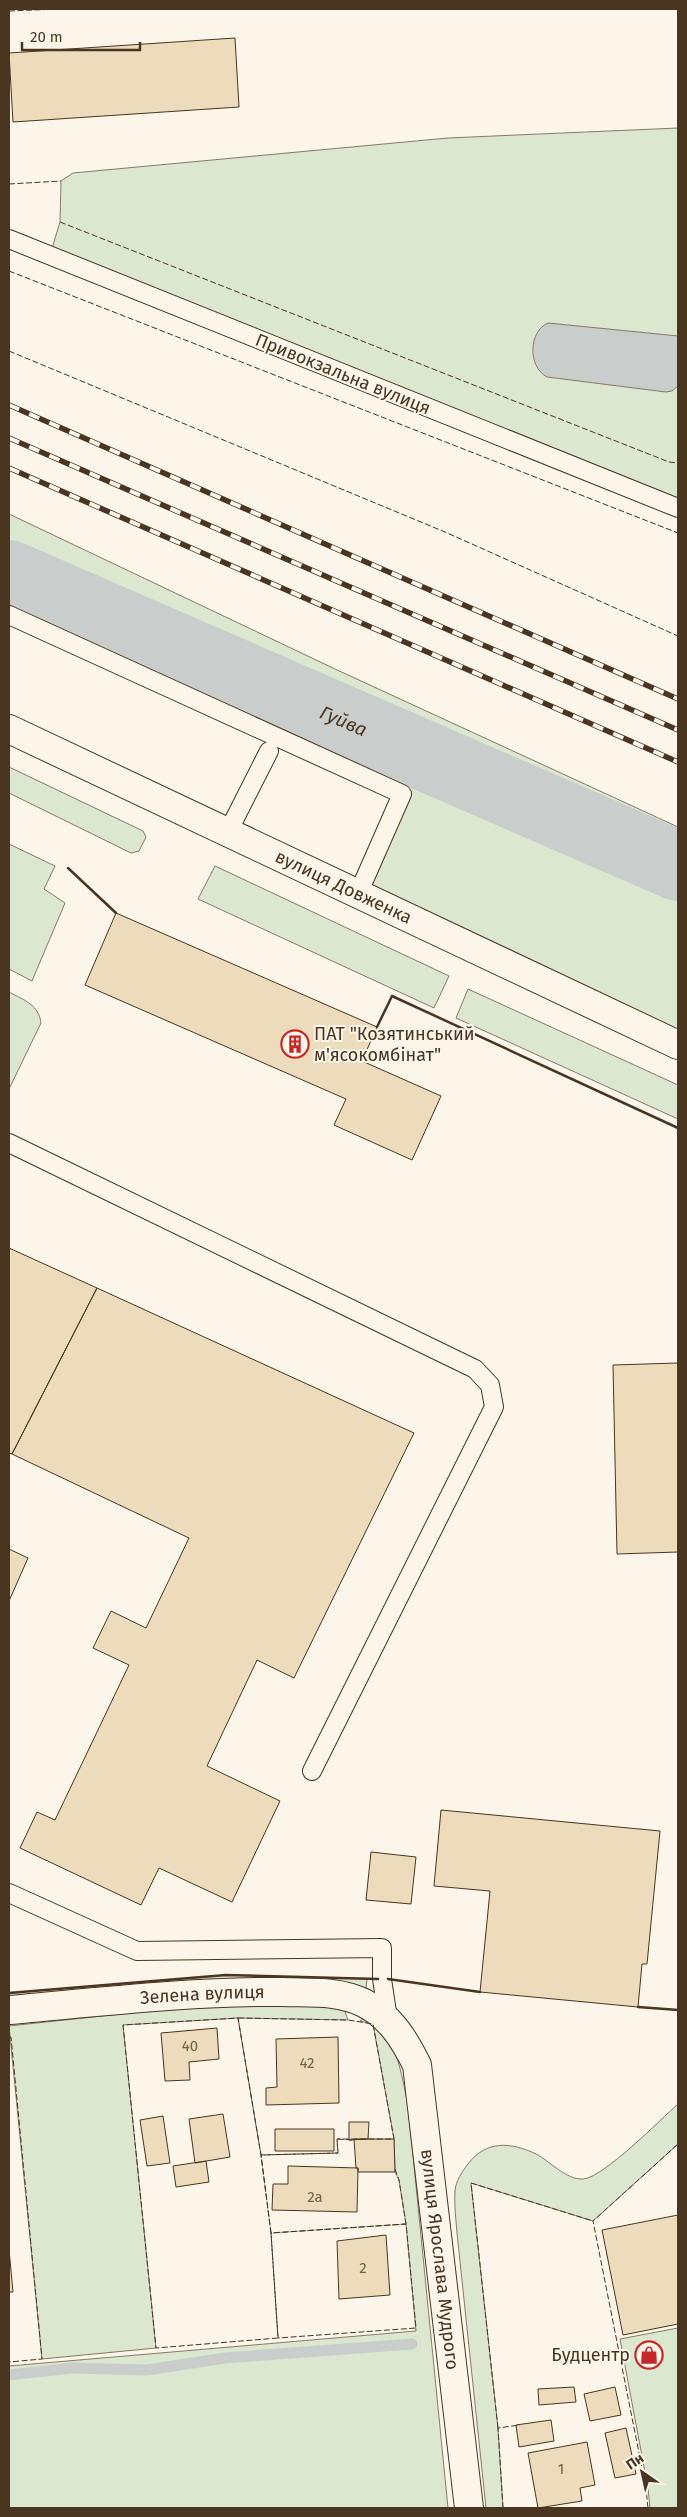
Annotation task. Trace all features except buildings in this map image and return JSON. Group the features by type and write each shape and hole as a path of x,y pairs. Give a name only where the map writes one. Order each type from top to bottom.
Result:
{"street":[{"path":"9,728 143,792"},
{"name":"вулиця Довженка","path":"228,832 678,1045"},
{"name":"Зелена вулиця","path":"9,2010 246,1992 330,1993 362,2002 388,2019"},
{"name":"вулиця Ярослава Мудрого","path":"388,2019 406,2044 417,2065 470,2508"}],"lane":[{"name":"Привокзальна вулиця","path":"9,239 678,508"},
{"path":"9,615 402,794 358,894"},
{"path":"143,792 228,832 269,751"},
{"path":"9,1143 475,1369 490,1385 494,1407 312,1771"},
{"path":"9,1893 137,1951 382,1948 382,1979 388,2019"}],"green space":[{"path":"678,128 678,506 50,255 60,222 61,181 73,173 448,138"},
{"path":"9,514 335,669 678,827 678,1045 358,894 401,794 9,615"},
{"path":"9,767 143,831 146,837 139,851 131,853 9,793"},
{"path":"9,844 55,866 44,889 65,903 32,981 9,969"},
{"path":"215,866 449,976 434,1008 198,899"},
{"path":"468,989 678,1085 678,1119 456,1018"},
{"path":"9,992 34,1007 41,1023 9,1089"},
{"path":"226,1975 367,1979 366,1988 273,1982 9,2001 9,1993"},
{"path":"269,1998 343,2006 348,2020 238,2018 123,2025 156,2348 42,2359 9,2026"},
{"path":"366,2016 376,2021 390,2041 400,2067 408,2105 448,2508 9,2508 9,2366 416,2331 406,2224 399,2180 395,2172 394,2139 373,2024 360,2021"},
{"path":"678,2104 678,2144 593,2221 471,2183 498,2428 503,2508 486,2508 456,2218 455,2191 458,2180 475,2156 491,2147 499,2146 517,2147 527,2150 570,2176 583,2179 592,2176 617,2159"},
{"path":"678,2328 678,2508 650,2508 648,2488 620,2339"}],"shaded area":[{"path":"548,323 678,336 678,386 672,391 666,392 547,377 536,365 533,349 537,333"}],"waterway":[{"name":"Гуйва","path":"9,575 678,866"},
{"path":"9,2375 72,2368 147,2370 225,2358 412,2344"}],"railway":[{"path":"9,405 678,699"},
{"path":"9,438 678,730"},
{"path":"9,468 678,762"}],"fence":[{"path":"9,11 59,9"},
{"path":"9,184 61,181"},
{"path":"60,222 669,462 678,463"},
{"path":"9,271 678,533"},
{"path":"9,351 445,532 678,636"},
{"path":"238,2018 261,2155 271,2233 278,2338 156,2348 123,2025 238,2018"},
{"path":"238,2018 348,2020 373,2024 394,2139 337,2139 338,2153 261,2155 238,2018"},
{"path":"9,2037 11,2037 42,2359 9,2362"},
{"path":"352,2140 337,2139 338,2153 261,2155 271,2233 406,2224"},
{"path":"648,2508 646,2488 593,2221 678,2144"},
{"path":"395,2169 399,2180 406,2224 416,2328 278,2338 271,2233 406,2224"},
{"path":"498,2428 471,2183 593,2221"},
{"path":"503,2508 498,2428 520,2425"}],"wall":[{"path":"68,868 116,913"},
{"path":"377,1027 392,996 678,1128"},
{"path":"9,1993 226,1975 378,1979"},
{"path":"388,1979 480,1992"},
{"path":"638,2007 678,2010"}],"place":[{"name":"ПАТ \"Козятинський м'ясокомбінат\"","path":"295,1044"},
{"name":"Будцентр","path":"649,2355"}]}
